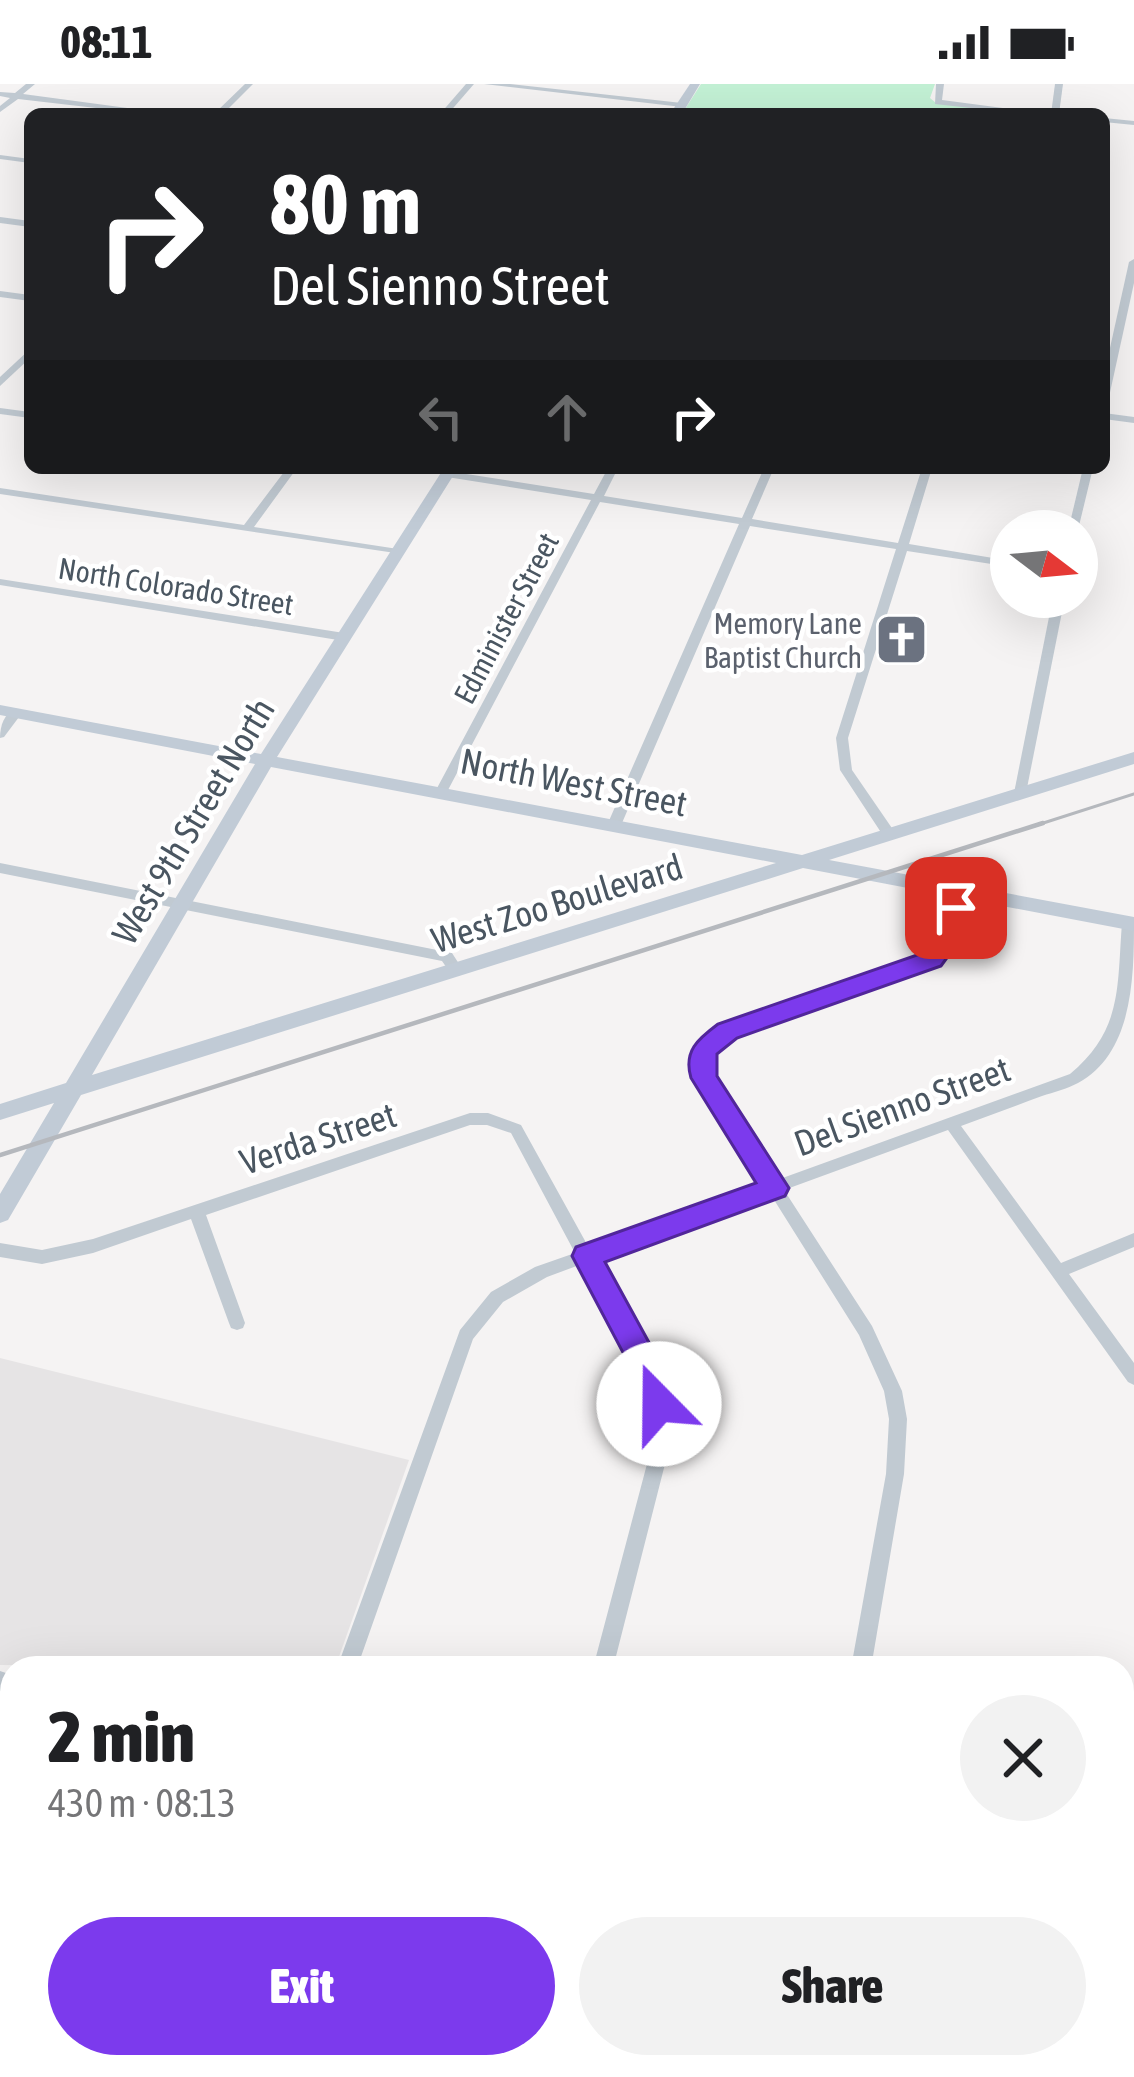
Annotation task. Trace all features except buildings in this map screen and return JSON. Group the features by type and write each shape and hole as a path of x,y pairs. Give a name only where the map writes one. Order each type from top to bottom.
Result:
{"main road":[{"name":"West 9th Street North","path":"4,1203 268,757 447,474"},
{"name":"North West Street","path":"8,712 268,757 1131,923"},
{"name":"West Zoo Boulevard","path":"0,1112 1134,758"}],"street":[{"path":"0,110 31,84"},
{"path":"224,108 248,84"},
{"path":"449,108 470,84"},
{"path":"488,84 664,108"},
{"path":"940,84 938,102 991,108"},
{"path":"0,94 117,108"},
{"path":"1110,371 1134,262"},
{"path":"0,382 24,358"},
{"path":"247,529 288,474"},
{"path":"465,474 990,561"},
{"name":"Edminister Street","path":"442,790 610,474"},
{"path":"616,824 766,474"},
{"path":"889,834 846,770 842,738 925,474"},
{"path":"1079,510 1087,474"},
{"path":"0,491 398,552"},
{"name":"North Colorado Street","path":"0,582 344,637"},
{"path":"1020,794 1055,618"},
{"path":"0,734 8,712"},
{"path":"0,868 447,957 456,970"},
{"path":"863,1656 895,1474 898,1419 893,1391 866,1331 704,1078 700,1064 705,1048 728,1031 932,959 949,937 960,890"},
{"name":"Del Sienno Street","path":"351,1656 466,1336 497,1297 541,1272 1076,1078 1106,1053 1121,1009 1131,923"},
{"name":"Verda Street","path":"0,1250 42,1257 63,1254 470,1119 488,1119 516,1130 526,1140 653,1382 661,1429 606,1656"},
{"path":"951,1123 1134,1376"},
{"path":"196,1210 237,1323"},
{"path":"1060,1271 1134,1240"}],"shaded area":[{"path":"0,1358 409,1460 339,1656 0,1656"}],"green space":[{"path":"701,84 935,84 930,98 936,103 979,108 686,108"}],"railway":[{"path":"1034,826 1134,794"},
{"path":"0,1155 1043,823"}],"place":[{"name":"Memory Lane Baptist Church","path":"901,640"}],"route":[{"path":"659,1404 641,1357 586,1256 775,1188 704,1078 702,1053 728,1031 932,959 949,937 956,908"}]}
